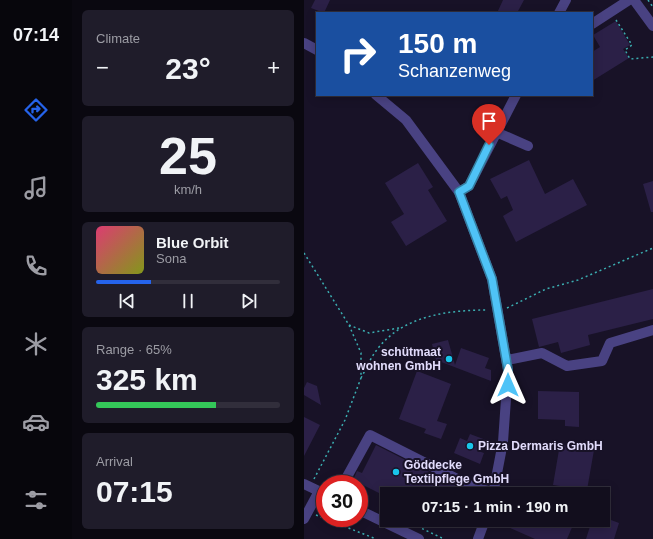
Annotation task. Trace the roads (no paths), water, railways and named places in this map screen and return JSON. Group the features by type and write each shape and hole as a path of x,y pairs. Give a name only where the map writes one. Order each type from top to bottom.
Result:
{"street":[{"path":"560,12 566,0"},
{"path":"593,23 629,0"},
{"path":"634,0 653,26"},
{"path":"304,43 316,49"},
{"path":"377,96 406,120 459,192 492,279 499,310 508,370 506,415 501,455 494,487"},
{"path":"459,192 469,186 515,96"},
{"path":"496,132 528,146"},
{"path":"507,360 542,353 568,366 602,361 610,343 653,330"},
{"path":"348,475 370,435 473,487"},
{"path":"306,515 314,489"},
{"path":"368,514 420,539"},
{"path":"478,539 482,527"}],"place":[{"name":"schütmaat wohnen GmbH","path":"449,359"},
{"name":"Pizza Dermaris GmbH","path":"470,446"},
{"name":"Göddecke Textilpflege GmbH","path":"396,472"}]}
